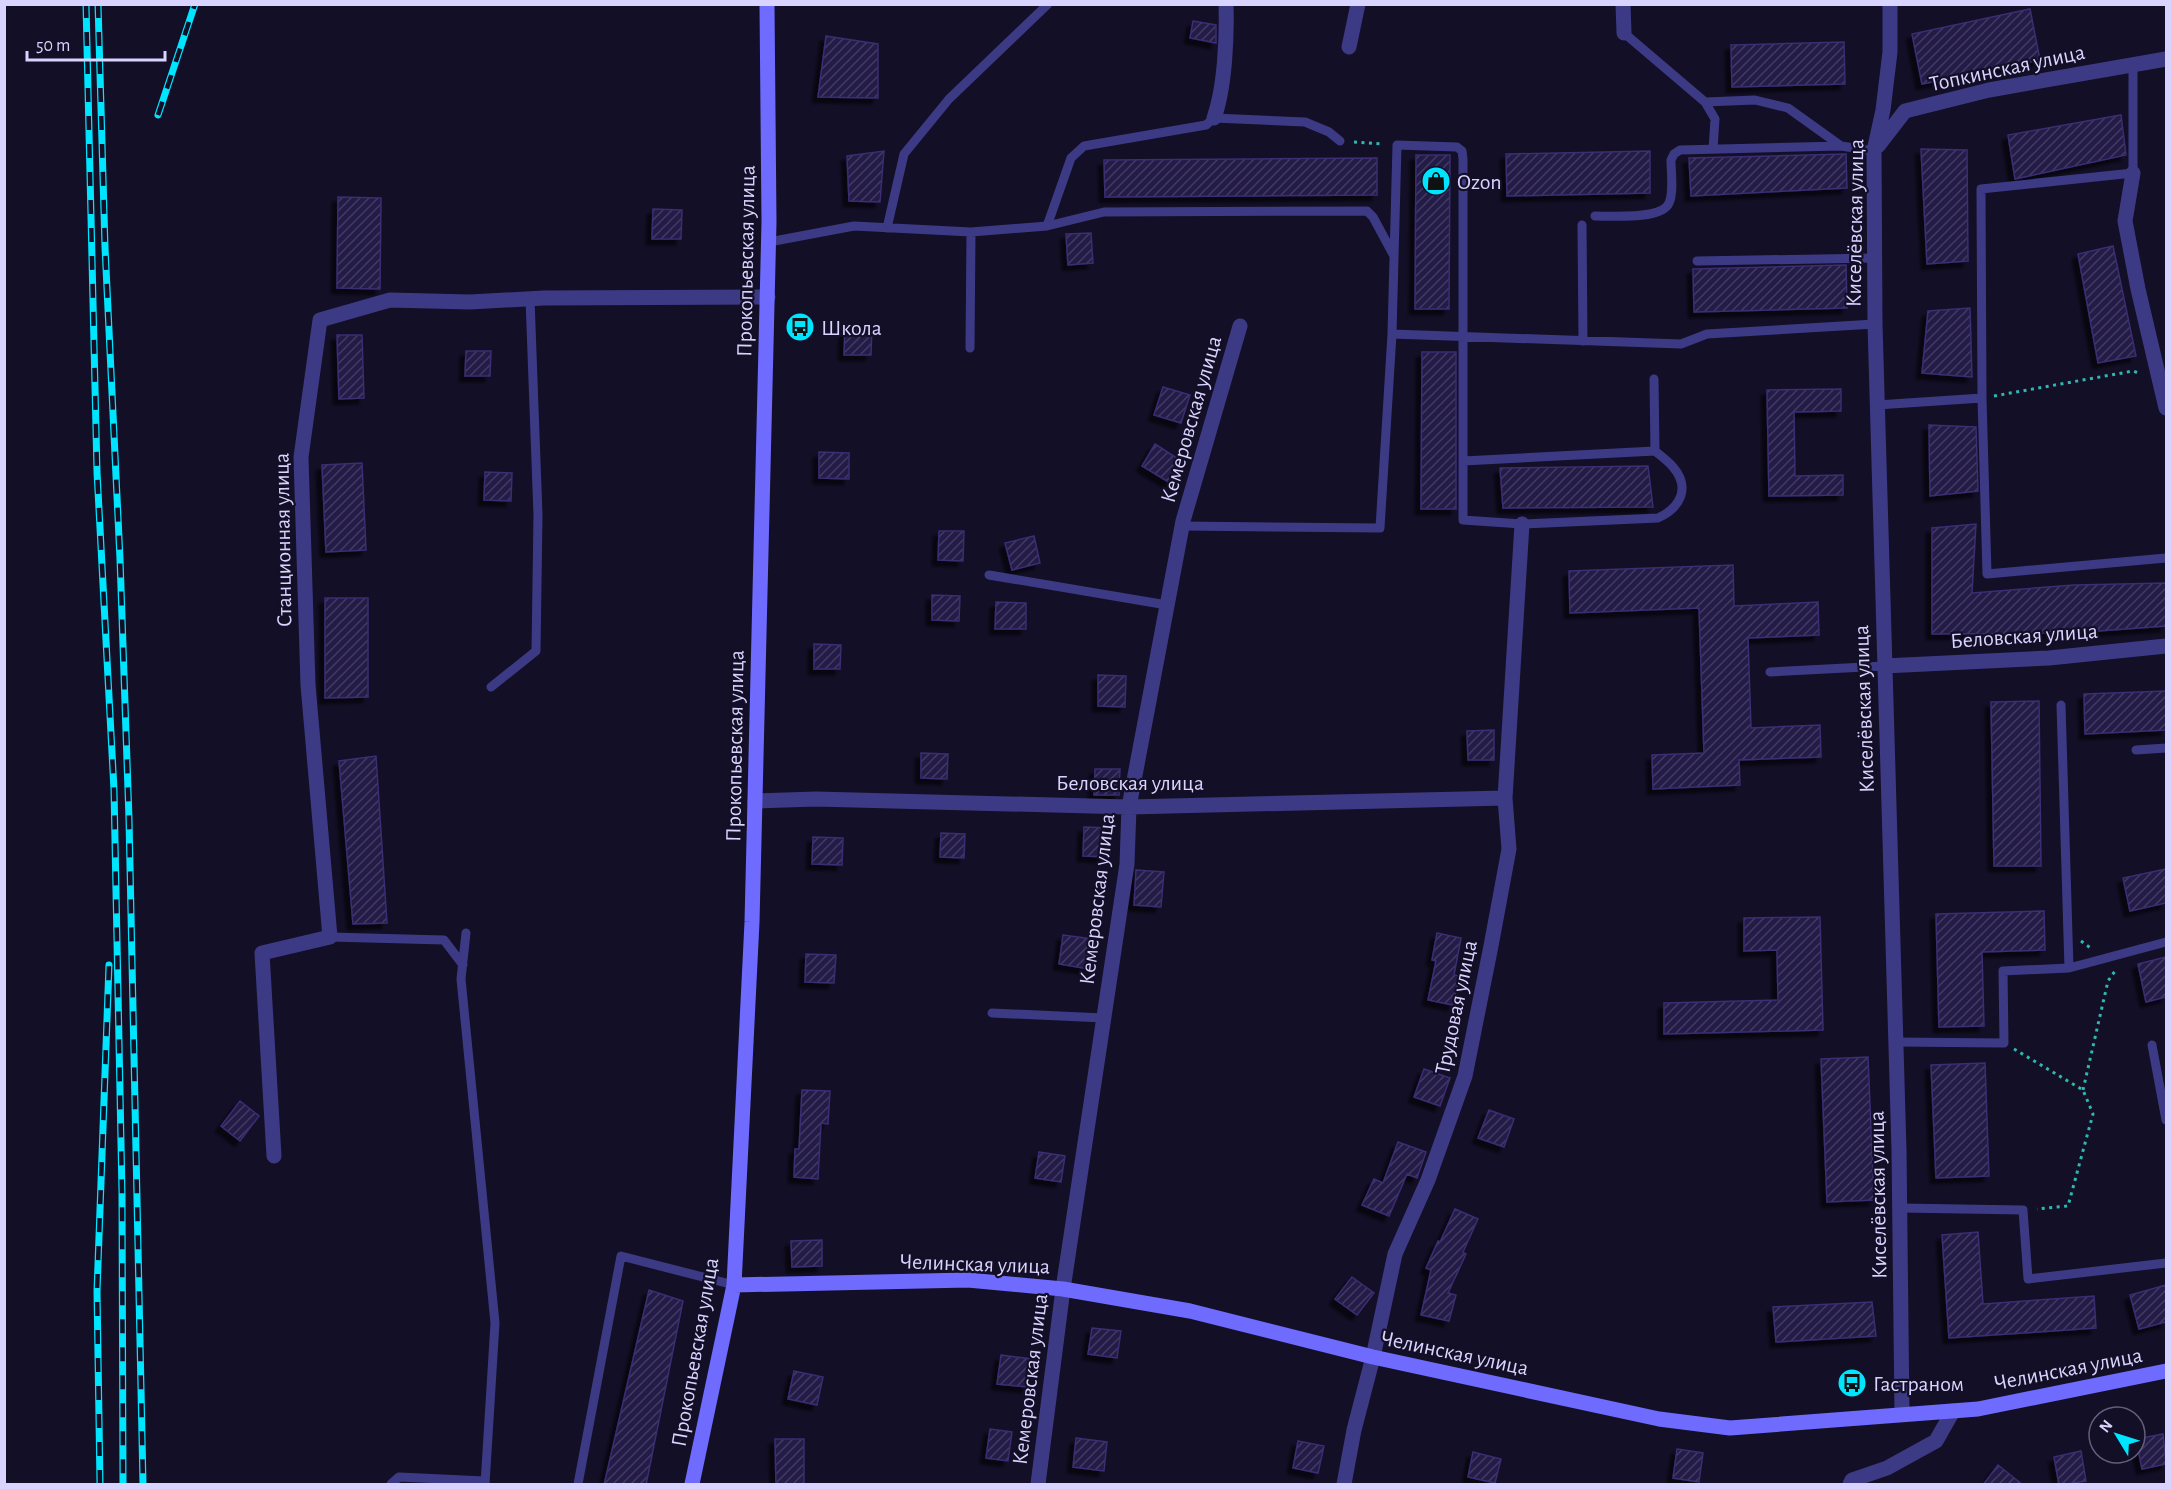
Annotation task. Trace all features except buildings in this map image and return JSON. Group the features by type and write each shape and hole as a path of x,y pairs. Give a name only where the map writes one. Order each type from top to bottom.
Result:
{"main road":[{"name":"Прокопьевская улица","path":"692,1485 734,1285 752,922 769,242 767,4"},
{"name":"Челинская улица","path":"734,1285 968,1280 1063,1289 1190,1311 1373,1357 1659,1419 1730,1428 1978,1409 2166,1371"}],"street":[{"path":"1214,118 1219,105 1227,24 1226,4"},
{"path":"1349,47 1358,4"},
{"path":"1623,4 1624,33"},
{"name":"Киселёвская улица","path":"1890,4 1890,52 1875,151 1875,324 1896,1042 1902,1414"},
{"name":"Топкинская улица","path":"1875,151 1905,111 1989,90 2166,59"},
{"path":"2133,173 2125,220 2138,289 2164,383 2166,408"},
{"name":"Станционная улица","path":"330,937 308,685 302,491 302,457 320,320 390,300 470,302 530,299 768,297"},
{"name":"Кемеровская улица","path":"1038,1485 1063,1289 1127,864 1129,807 1182,526 1240,326"},
{"name":"Трудовая улица","path":"1344,1485 1354,1430 1373,1357 1395,1254 1428,1180 1465,1076 1509,849 1505,798 1522,524"},
{"name":"Беловская улица","path":"1884,666 2049,658 2166,646"},
{"name":"Беловская улица","path":"755,801 816,799 1129,807 1505,798"},
{"path":"274,1156 262,953 330,937"},
{"path":"1850,1485 1852,1480 1887,1468 1936,1441 1953,1411"}],"lane":[{"path":"887,228 904,154 949,99 1048,4"},
{"path":"1624,33 1705,102 1715,119 1713,149"},
{"path":"2133,65 2133,173 1981,189 1982,398 1987,574 2166,558"},
{"path":"1705,102 1755,100 1788,108 1841,146"},
{"path":"1047,226 1071,158 1084,146 1206,125 1214,118 1305,122 1329,132 1340,141"},
{"path":"1182,526 1380,528 1392,334 1397,145 1457,147 1464,159 1462,337 1463,520 1522,524 1658,518 1669,513 1681,498 1681,481 1674,468 1655,451 1463,461"},
{"path":"1595,216 1652,214 1666,207 1670,201 1671,160 1680,150 1841,146 1875,151"},
{"path":"769,242 854,226 971,232 1047,226 1104,212 1367,211 1373,217 1394,258"},
{"path":"1582,225 1582,341"},
{"path":"970,348 971,232"},
{"path":"1697,261 1875,258"},
{"path":"491,687 536,651 538,515 530,299"},
{"path":"1392,334 1681,344 1707,334 1875,324"},
{"path":"1654,379 1655,451"},
{"path":"1877,405 1982,398"},
{"path":"989,575 1167,605"},
{"path":"1770,672 1884,666"},
{"path":"2061,705 2069,968"},
{"path":"2136,750 2166,748"},
{"path":"391,1485 399,1478 485,1483 495,1323 461,979 466,933"},
{"path":"330,937 444,940 463,965"},
{"path":"1896,1042 2004,1043 2003,971 2069,968 2166,942"},
{"path":"992,1013 1104,1018"},
{"path":"2151,1045 2166,1120"},
{"path":"1900,1208 2023,1210 2028,1279 2166,1263"},
{"path":"578,1485 621,1256 734,1285"}],"path":[{"path":"1340,141 1397,145"},
{"path":"1982,398 2133,371 2164,383"},
{"path":"2023,1210 2068,1206 2093,1114 2083,1090 2108,981 2118,966 2068,932"},
{"path":"2004,1043 2083,1090"}],"railway":[{"path":"86,4 97,472 114,790 122,1193 123,1484"},
{"path":"98,4 105,247 120,559 129,819 143,1484"},
{"path":"158,115 195,4"},
{"path":"100,1484 97,1291 109,965"}],"place":[{"name":"Ozon","path":"1436,181"},
{"name":"Школа","path":"800,327"},
{"name":"Гастраном","path":"1852,1383"}]}
